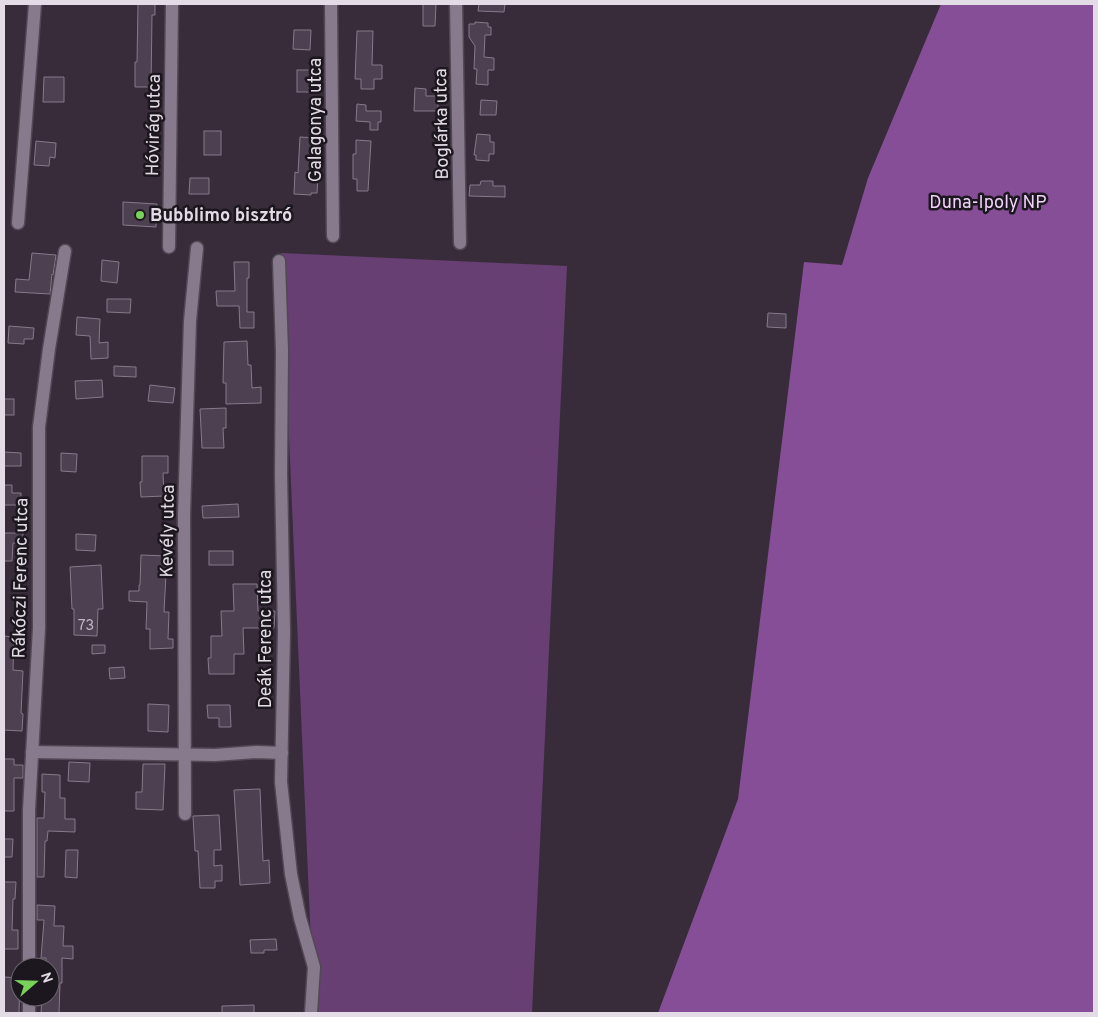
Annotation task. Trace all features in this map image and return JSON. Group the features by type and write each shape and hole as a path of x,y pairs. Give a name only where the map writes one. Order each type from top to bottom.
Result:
{"street":[{"path":"18,223 35,4"},
{"name":"Hóvirág utca","path":"169,247 172,4"},
{"name":"Galagonya utca","path":"331,4 333,236"},
{"name":"Boglárka utca","path":"456,4 460,243"},
{"name":"Kevély utca","path":"185,814 184,515 190,321 197,248"},
{"name":"Rákóczi Ferenc utca","path":"29,957 28,810 39,628 39,427 49,349 65,251"},
{"name":"Deák Ferenc utca","path":"279,261 282,352 281,474 284,632 281,782 292,874 300,918 314,967 311,1013"},
{"path":"32,752 215,755 282,752"}],"shaded area":[{"path":"281,253 567,266 532,1013 314,1013"}],"green space":[{"name":"Duna-Ipoly NP","path":"941,4 1094,4 1094,1013 658,1013 738,799 804,262 842,265 868,178"}],"building":[{"path":"138,4 155,4 155,15 152,15 151,87 135,87"},
{"path":"423,4 436,4 435,26 423,26"},
{"path":"479,4 505,4 504,12 478,11"},
{"path":"475,22 488,23 488,27 491,27 491,35 485,35 484,57 494,58 494,70 488,70 488,85 476,84 477,69 474,69 475,46 469,37 469,24 475,24"},
{"path":"294,30 311,30 310,50 293,49"},
{"path":"357,31 373,31 372,65 382,65 382,79 374,79 374,89 361,89 361,79 355,79"},
{"path":"297,70 312,70 312,92 297,92"},
{"path":"44,77 64,77 64,102 43,102"},
{"path":"415,88 426,89 426,96 438,96 438,111 414,111"},
{"path":"481,100 497,101 496,115 480,115"},
{"path":"357,104 366,105 366,111 381,111 381,122 378,122 378,130 370,130 370,122 356,121"},
{"path":"204,131 221,131 221,155 204,155"},
{"path":"477,134 490,135 490,142 494,142 494,154 489,154 489,161 476,160 476,155 474,155"},
{"path":"300,137 319,138 317,193 311,193 311,195 294,194 295,172 298,173"},
{"path":"356,140 371,141 368,191 357,191 357,179 353,179 353,154 356,154"},
{"path":"36,141 56,143 55,158 50,157 49,166 34,165"},
{"path":"190,178 209,178 209,194 189,194"},
{"path":"481,181 493,181 493,186 505,186 505,197 469,196 470,185 480,185"},
{"name":"Bubblimo bisztró","path":"123,202 157,204 156,227 123,225"},
{"path":"32,253 56,255 50,294 15,292 16,279 29,280"},
{"path":"102,260 119,262 117,283 101,281"},
{"path":"234,262 249,262 247,312 254,312 254,328 240,328 239,306 217,306 216,291 235,291"},
{"path":"107,299 131,299 130,313 107,312"},
{"path":"768,313 786,314 786,328 767,327"},
{"path":"77,317 100,319 99,343 108,342 108,358 91,359 90,336 76,335"},
{"path":"9,326 34,328 33,339 24,339 24,344 8,343"},
{"path":"247,341 248,365 251,365 252,388 261,387 261,403 226,404 226,383 223,383 224,342"},
{"path":"114,366 136,367 136,377 114,376"},
{"path":"102,380 103,397 76,399 75,381"},
{"path":"150,385 175,388 173,403 148,401"},
{"path":"4,399 14,399 14,415 4,415"},
{"path":"226,408 226,428 223,428 224,448 202,448 200,409"},
{"path":"4,452 21,453 21,466 4,466"},
{"path":"61,453 77,454 76,472 61,471"},
{"path":"142,456 168,456 168,473 163,473 164,496 141,497"},
{"path":"4,485 12,485 12,493 21,493 21,505 4,505"},
{"path":"238,504 239,517 203,518 202,506"},
{"path":"4,533 23,533 23,543 13,543 12,561 4,561"},
{"path":"76,534 96,535 95,551 76,550"},
{"path":"209,551 233,551 233,565 209,565"},
{"path":"141,555 167,556 164,612 169,612 168,639 173,639 173,648 150,649 150,629 146,629 147,602 129,601 129,591 139,591"},
{"path":"101,565 103,609 98,609 97,636 74,635 74,609 72,609 70,567"},
{"path":"233,584 257,584 258,611 275,611 274,628 243,628 244,654 234,654 234,674 209,674 208,658 211,658 211,636 222,636 221,611 234,611"},
{"path":"4,636 14,637 13,670 23,671 22,731 4,730"},
{"path":"92,645 105,645 105,653 92,654"},
{"path":"124,667 125,678 110,679 109,668"},
{"path":"148,704 169,705 168,732 148,731"},
{"path":"207,705 230,705 231,727 219,727 219,718 208,718"},
{"path":"4,759 14,759 14,765 23,765 23,778 14,778 14,811 4,811"},
{"path":"69,762 90,763 89,782 68,781"},
{"path":"143,764 165,764 163,810 136,809 136,792 142,792"},
{"path":"42,774 60,775 60,798 65,798 65,819 75,819 75,832 48,831 47,841 45,841 44,877 37,877 37,818 44,818 45,792 42,792"},
{"path":"260,789 263,861 269,860 270,883 240,885 234,790"},
{"path":"219,815 221,850 214,850 214,866 222,865 222,881 215,881 215,888 200,888 198,851 195,851 193,816"},
{"path":"4,839 13,839 12,857 4,857"},
{"path":"66,850 78,850 77,878 65,877"},
{"path":"4,882 16,882 15,899 13,899 12,930 18,930 18,949 4,949"},
{"path":"37,905 55,906 54,926 64,926 63,946 73,946 73,959 62,958 62,983 60,983 60,957 41,957 44,920 37,920"},
{"path":"276,939 277,950 251,953 250,940"},
{"path":"4,977 10,977 10,1007 19,1007 19,1013 4,1013"},
{"path":"254,1005 254,1013 222,1013 222,1006"},
{"path":"41,1007 59,1007 59,1013 41,1013"}],"place":[{"name":"Bubblimo bisztró","path":"140,215"}]}
